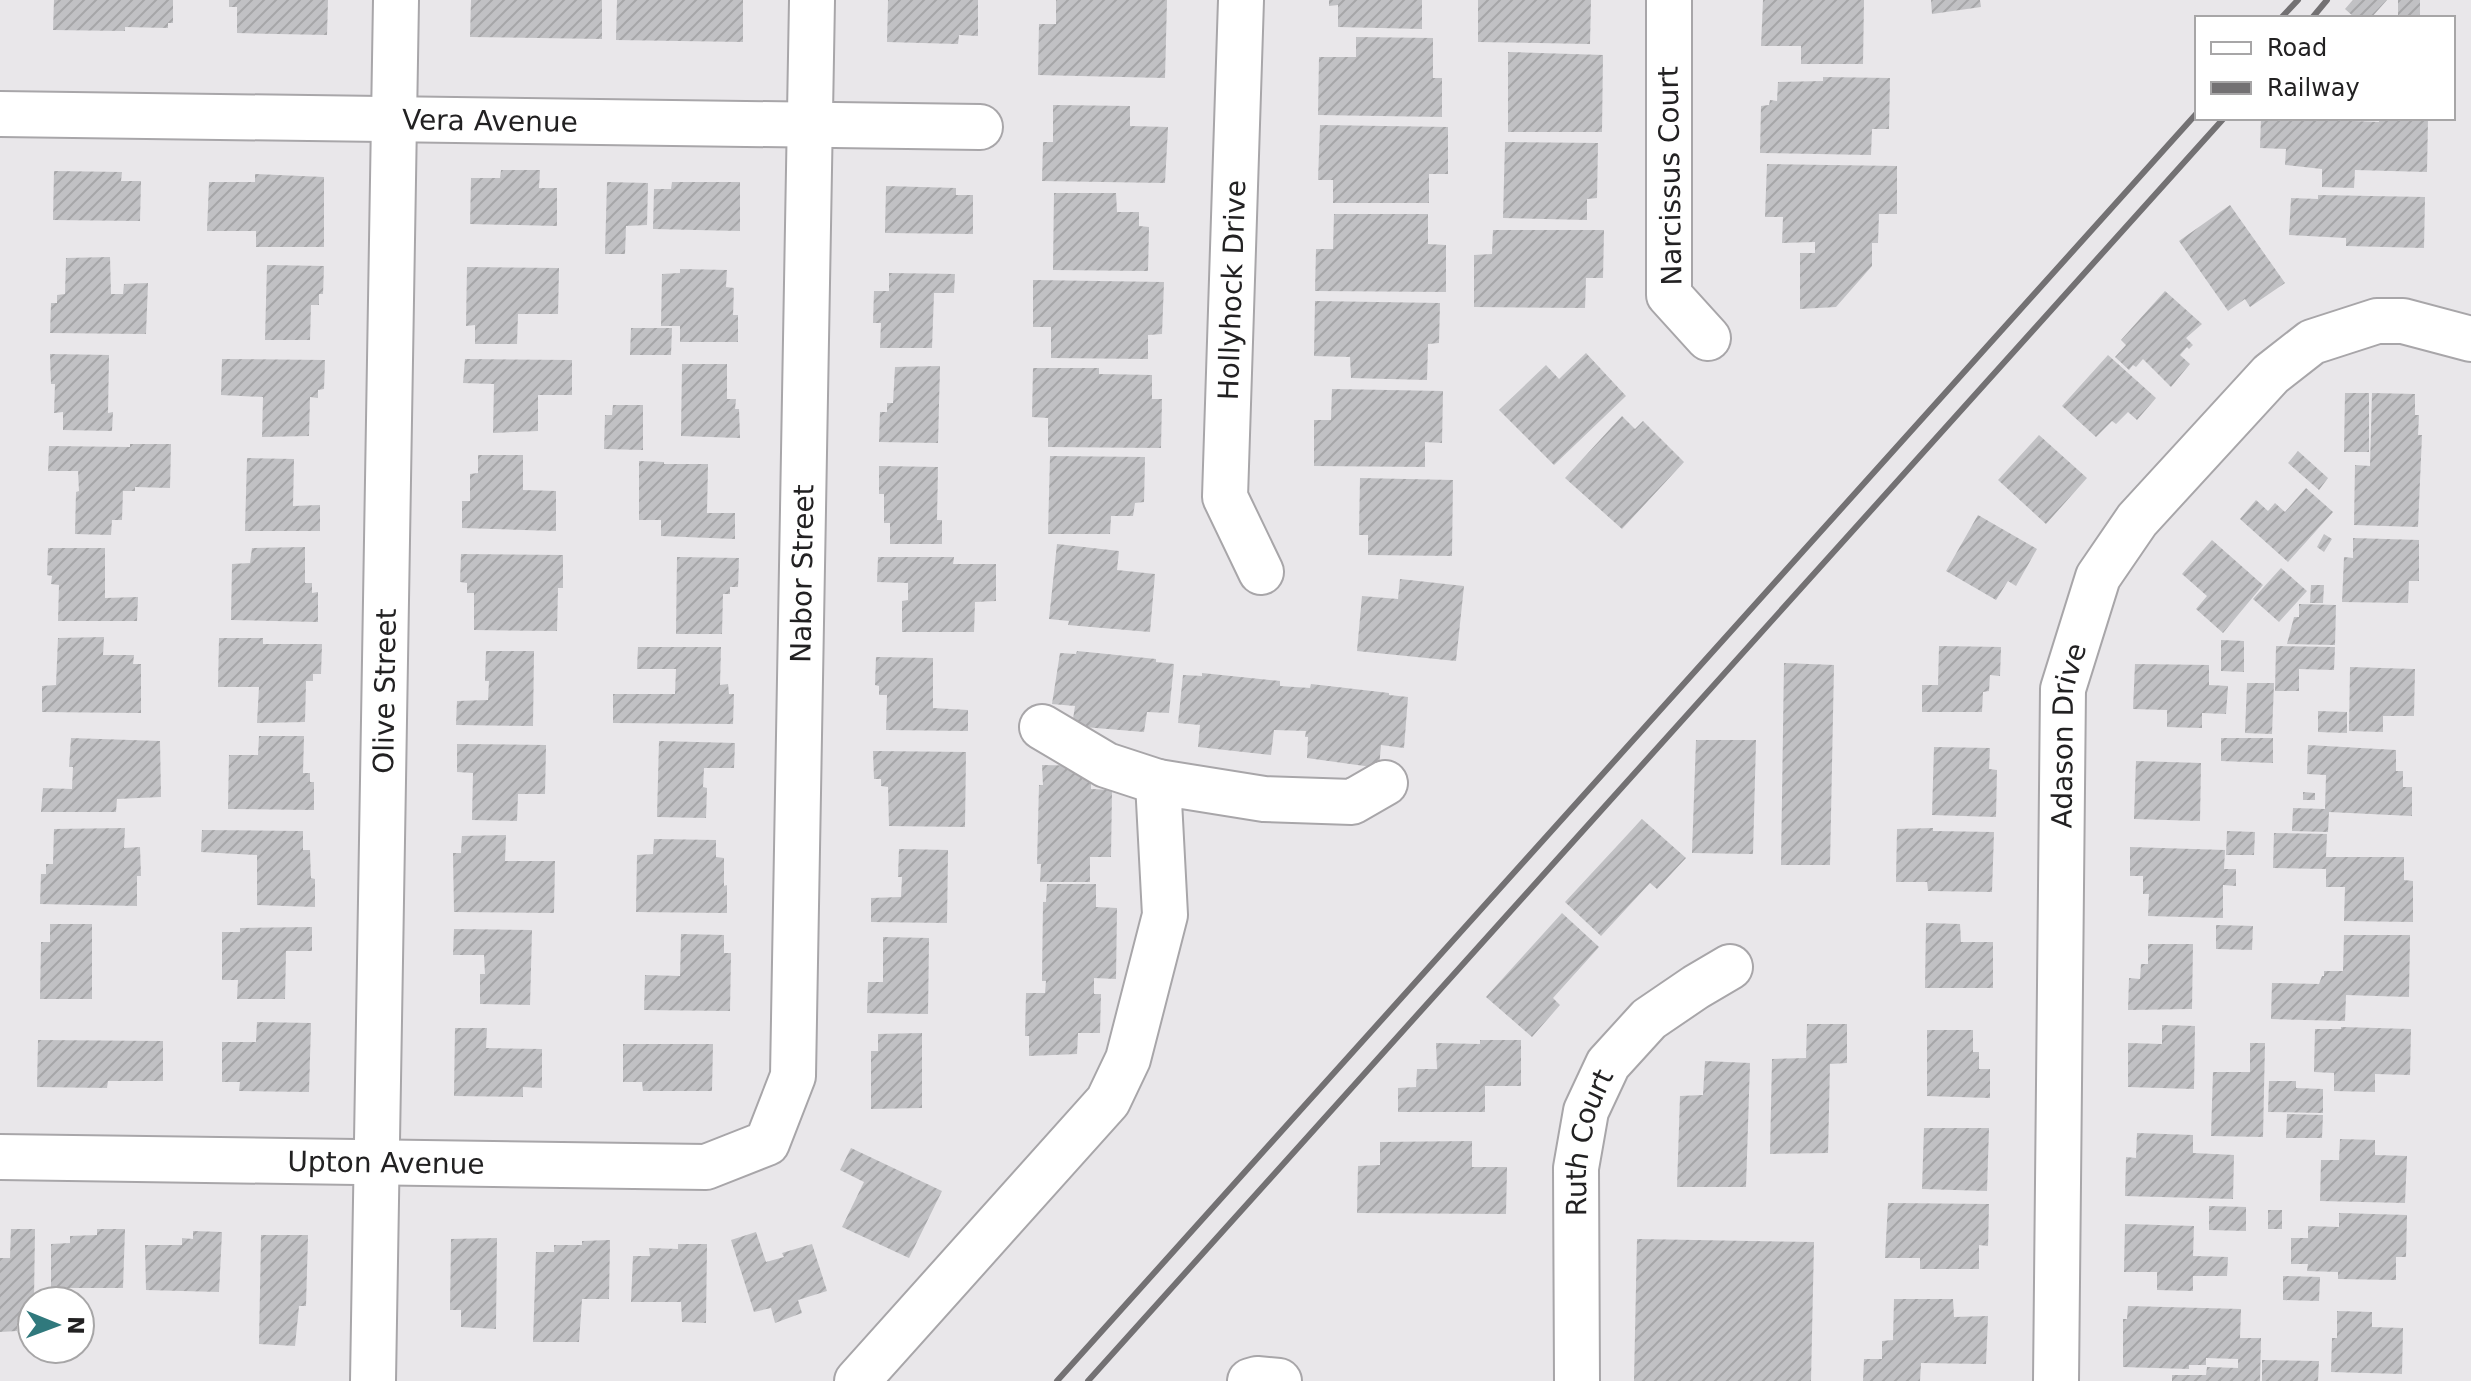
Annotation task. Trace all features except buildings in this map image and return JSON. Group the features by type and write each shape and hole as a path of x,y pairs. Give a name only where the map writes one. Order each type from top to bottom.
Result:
{"street":[{"name":"Olive Street","path":"373,1381 396,0"},
{"name":"Nabor Street","path":"767,1143 793,1076 812,0"},
{"name":"Hollyhock Drive","path":"1241,0 1225,497 1261,572"},
{"name":"Narcissus Court","path":"1669,0 1669,295 1708,338"},
{"name":"Vera Avenue","path":"0,114 980,127"},
{"name":"Adason Drive","path":"2056,1381 2063,689 2098,577 2137,520 2271,374 2312,342 2377,321 2403,321 2471,339"},
{"path":"1042,727 1106,765 1158,782 1264,799 1352,802 1385,783"},
{"path":"857,1381 1108,1101 1128,1059 1165,915 1158,782"},
{"name":"Ruth Court","path":"1577,1381 1576,1168 1586,1111 1608,1064 1649,1019 1730,967"},
{"name":"Upton Avenue","path":"0,1157 706,1167 767,1143"},
{"path":"1250,1381 1279,1381"}],"railway":[{"path":"2283,16 2298,0"},
{"path":"2314,16 2327,0"},
{"path":"1057,1381 2195,115"},
{"path":"1088,1381 2222,120"}]}
